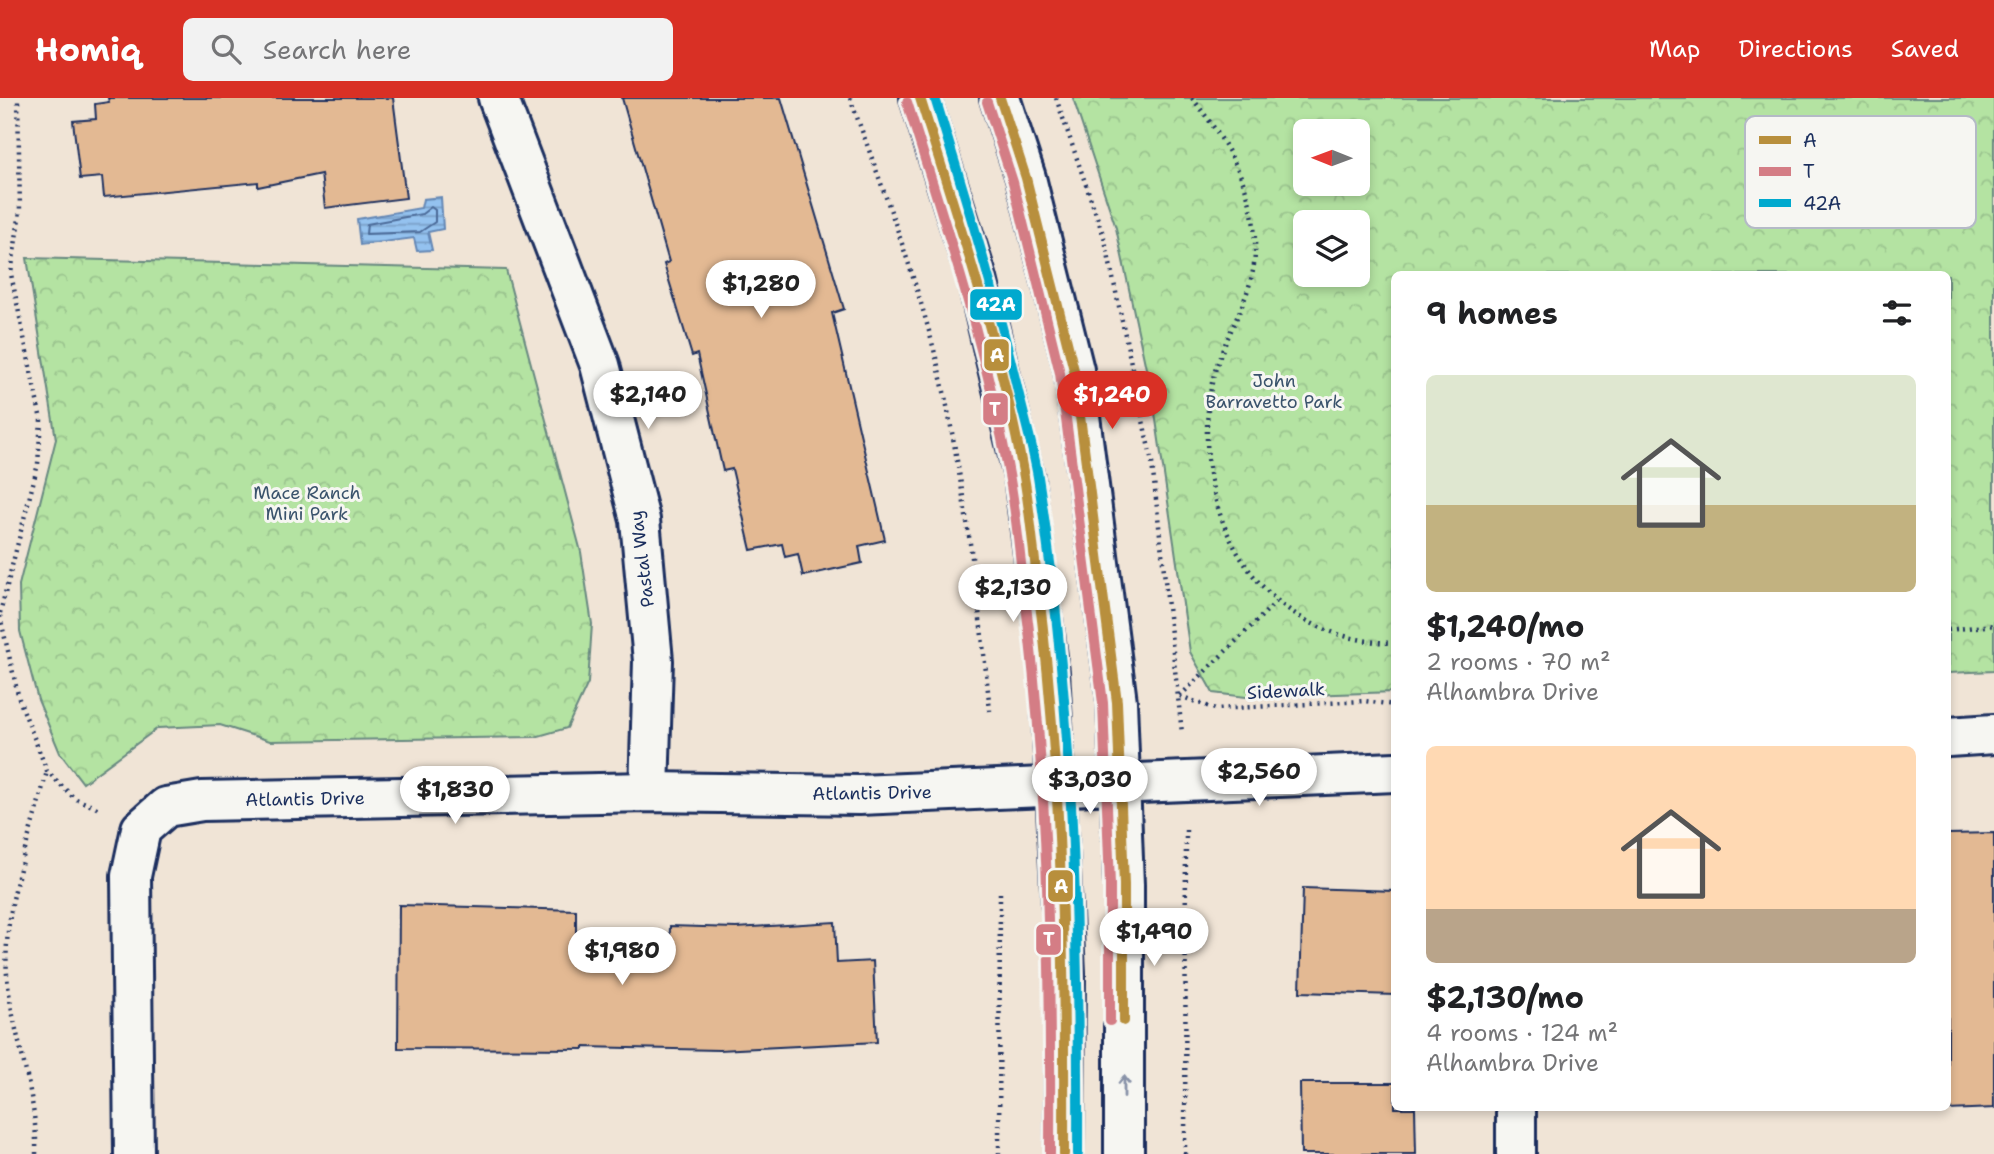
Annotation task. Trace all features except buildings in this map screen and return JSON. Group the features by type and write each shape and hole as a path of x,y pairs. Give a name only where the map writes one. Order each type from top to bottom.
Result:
{"street":[{"name":"Pastal Way","path":"498,98 600,365 640,520 653,661 649,792"},
{"path":"920,98 977,279 1024,477 1049,672 1056,788 1065,973 1064,1154"},
{"path":"1000,98 1026,178 1074,370 1117,702 1124,885 1124,1154"},
{"path":"1951,737 1994,734"},
{"name":"Atlantis Drive","path":"141,828 166,807 202,802 649,792 859,795 1391,772"},
{"path":"134,1154 131,876 141,828"},
{"path":"1516,1111 1516,1154"}],"path":[{"path":"19,98 20,211 11,274 41,420 38,464 0,615 19,699 47,771 74,798 141,828"},
{"path":"850,98 902,241 947,409 979,601 990,710"},
{"path":"1056,98 1105,240 1152,463 1168,630 1180,696"},
{"path":"1192,98 1223,138 1247,189 1255,252 1247,295 1211,386 1207,444 1218,514 1241,562 1276,602 1324,628 1370,643 1391,643"},
{"path":"1180,696 1276,602"},
{"path":"1951,629 1994,625"},
{"name":"Sidewalk","path":"1180,696 1215,709 1364,701 1391,704"},
{"path":"36,1154 34,1102 12,1012 7,972 12,910 47,771"},
{"path":"1185,1154 1188,870"},
{"path":"999,1154 1000,890"}],"green space":[{"name":"John Barravetto Park","path":"1073,98 1994,98 1994,671 1951,673 1951,271 1391,271 1391,692 1246,697 1213,693 1190,652 1154,406 1116,228"},
{"name":"Mace Ranch Mini Park","path":"27,258 506,270 581,552 592,624 588,683 567,728 535,737 270,741 220,725 158,728 83,783 60,753 38,700 20,631 19,585 56,439"}],"water":[{"path":"441,197 443,229 428,232 432,250 417,251 414,238 360,245 357,219 421,208 423,199"}],"transit line":[{"name":"A","path":"920,98 1004,381 1028,503 1045,651 1057,794 1064,1010 1064,1154"},
{"name":"42A","path":"935,98 988,275 1031,442 1050,561 1072,815 1078,1154"},
{"name":"A","path":"1000,98 1026,178 1074,370 1117,702 1124,885 1124,1021"},
{"name":"T","path":"907,102 978,336 1001,432 1014,505 1031,652 1043,795 1050,1010 1050,1154"},
{"name":"T","path":"987,102 1013,182 1060,373 1103,703 1110,885 1110,1021"}]}
